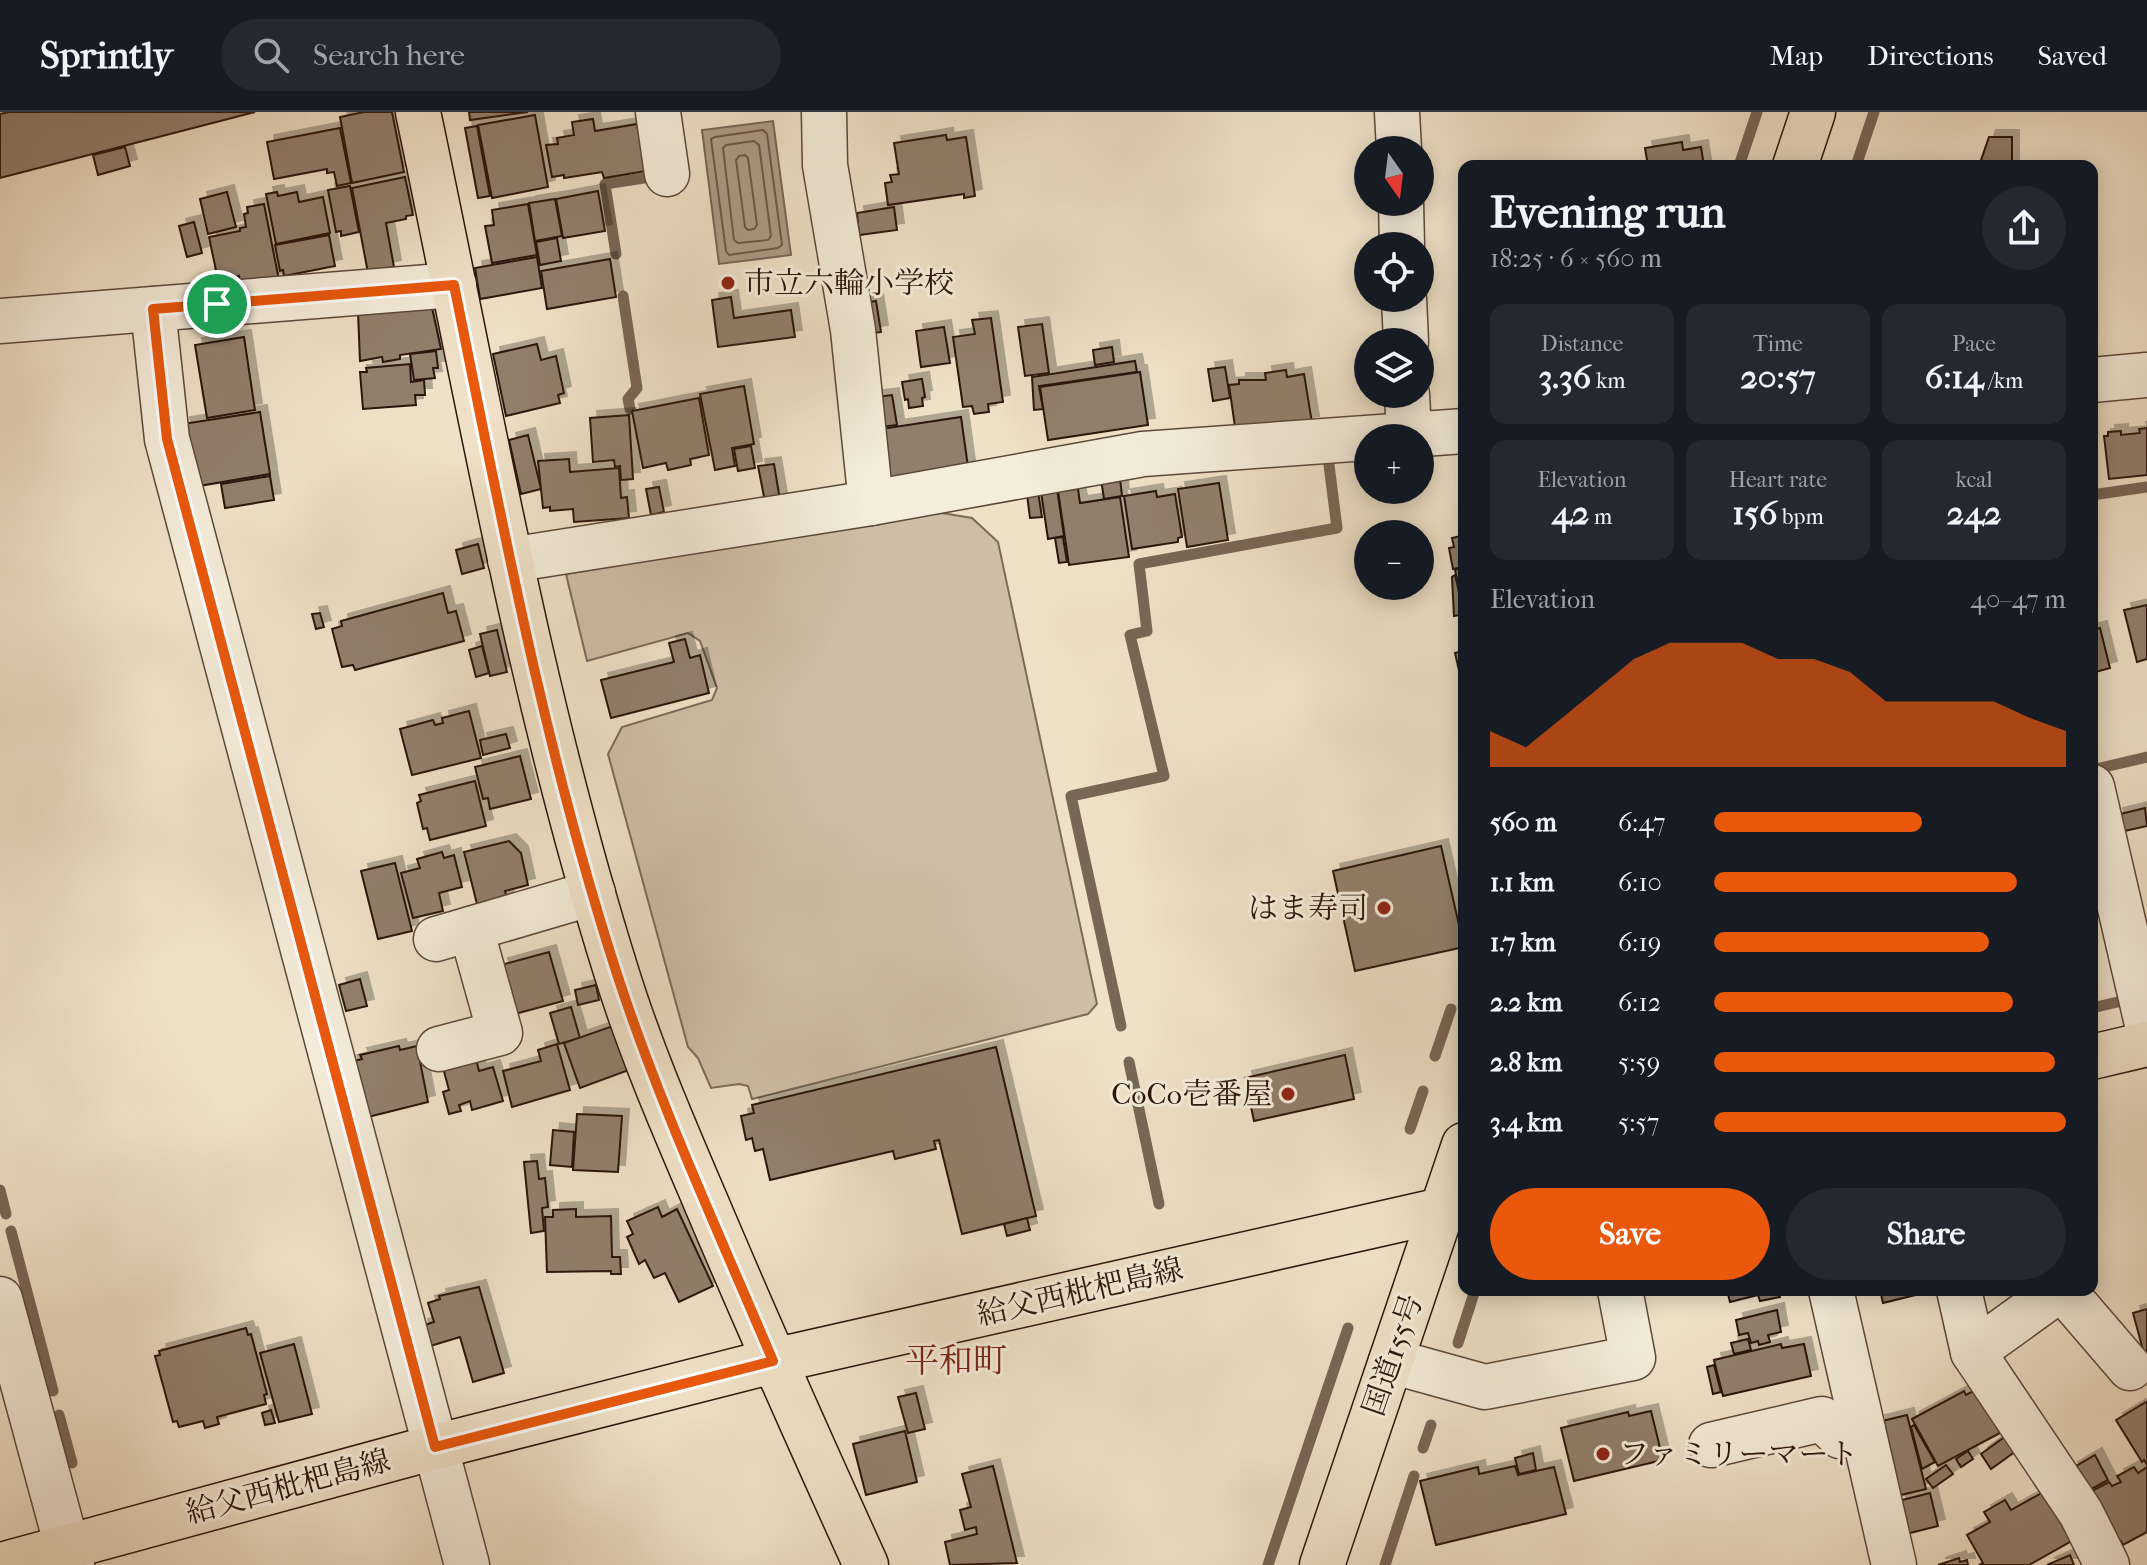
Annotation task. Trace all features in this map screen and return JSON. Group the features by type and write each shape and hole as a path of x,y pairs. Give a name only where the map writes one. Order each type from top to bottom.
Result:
{"main road":[{"path":"418,112 510,560 565,795 617,975 661,1097 773,1361 866,1565"},
{"path":"1797,160 1813,112"},
{"path":"2098,1056 2147,1044"},
{"name":"国道155号","path":"1322,1565 1391,1361 1453,1208 1458,1179"},
{"name":"給父西枇杷島線","path":"1,1565 70,1556 435,1447 773,1361 1453,1208"}],"street":[{"path":"658,112 667,174"},
{"path":"824,112 825,165 853,330 871,503"},
{"path":"1397,112 1398,136"},
{"path":"0,321 454,285"},
{"path":"153,309 167,439 467,1565"},
{"path":"2098,379 2147,375"},
{"path":"510,560 871,503 1143,454 1408,414 1458,429"},
{"path":"2098,813 2147,1024"},
{"path":"439,1049 500,1033 454,934 593,893"},
{"path":"1391,1361 1485,1387 1633,1358 1621,1296"},
{"path":"1832,1296 1894,1565"},
{"path":"1960,1296 1973,1352 2081,1513 2107,1565"},
{"path":"1973,1352 2052,1296"},
{"path":"2066,1296 2130,1368"},
{"path":"0,1299 70,1556"},
{"path":"1711,1445 1822,1419 1840,1436 1863,1430"}],"shaded area":[{"path":"930,511 972,518 998,542 1097,1004 1088,1014 752,1099 748,1086 739,1084 711,1088 698,1058 688,1047 608,754 622,727 712,700 717,688 700,641 688,633 587,661 566,574"}],"water":[{"path":"773,121 791,255 719,264 702,130"}],"building":[{"path":"255,112 0,178 0,114"},
{"path":"364,112 392,112 404,172 352,183 340,117"},
{"path":"469,112 528,112 470,120"},
{"path":"535,115 548,187 492,198 478,125"},
{"path":"593,119 595,131 637,124 646,171 604,178 602,172 552,177 546,145 558,144 557,138 574,135 572,122"},
{"path":"477,126 490,196 478,198 465,128"},
{"path":"340,128 351,183 337,186 334,172 327,173 327,169 274,179 267,142"},
{"path":"946,135 947,140 966,137 975,196 964,198 964,194 888,205 885,183 892,182 890,175 899,174 894,143"},
{"path":"1989,137 2012,137 2012,160 1981,160"},
{"path":"1682,142 1683,150 1701,147 1703,160 1647,160 1645,148"},
{"path":"125,147 130,166 98,175 93,155"},
{"path":"405,177 413,215 386,223 394,267 368,273 352,188"},
{"path":"350,186 359,232 341,236 341,231 336,232 328,190"},
{"path":"598,191 605,231 563,238 556,199"},
{"path":"227,192 236,227 208,234 200,199"},
{"path":"277,192 278,196 297,192 299,202 323,197 330,233 276,244 266,194"},
{"path":"555,199 562,236 535,241 529,203"},
{"path":"264,204 279,280 240,283 239,276 218,280 209,237 240,231 240,228 246,227 244,214 248,213 247,207"},
{"path":"528,204 537,255 492,263 485,226 494,225 492,210"},
{"path":"894,207 897,230 859,235 857,213"},
{"path":"194,222 202,253 187,257 179,226"},
{"path":"329,235 335,266 284,276 283,270 280,271 275,245"},
{"path":"557,238 561,261 540,265 536,242"},
{"path":"537,257 542,288 480,299 475,268"},
{"path":"610,259 616,297 547,309 541,271"},
{"path":"731,297 734,318 791,310 795,337 718,347 712,300"},
{"path":"876,301 881,332 867,334 863,303"},
{"path":"431,303 441,349 400,355 400,359 383,362 382,357 360,361 358,313"},
{"path":"991,318 1003,402 988,404 989,412 974,414 972,406 963,407 953,337 975,334 972,320"},
{"path":"1042,324 1049,373 1025,376 1018,327"},
{"path":"944,327 950,363 921,367 916,331"},
{"path":"244,337 255,410 207,418 195,345"},
{"path":"537,344 541,360 556,356 564,393 558,395 560,403 506,416 493,354"},
{"path":"1112,347 1114,362 1095,365 1093,350"},
{"path":"436,351 438,368 433,368 435,378 414,380 410,354"},
{"path":"1135,361 1137,372 1039,386 1043,409 1034,410 1032,377"},
{"path":"410,364 411,382 424,380 425,395 415,395 416,405 363,409 360,372 367,372 366,368"},
{"path":"1225,367 1230,398 1213,401 1208,369"},
{"path":"1286,370 1287,377 1304,374 1312,423 1236,434 1229,385 1239,384 1239,380 1266,380 1265,373"},
{"path":"1140,372 1148,425 1048,440 1040,387"},
{"path":"922,379 923,406 909,408 902,382"},
{"path":"744,386 754,444 732,448 735,466 715,470 700,394"},
{"path":"892,395 897,425 880,427 876,397"},
{"path":"699,398 709,455 690,459 691,465 668,470 666,463 643,468 632,411"},
{"path":"260,412 270,474 193,487 183,424"},
{"path":"629,415 633,479 621,480 620,466 615,467 614,460 593,462 590,418"},
{"path":"961,417 968,467 888,479 881,429"},
{"path":"2147,428 2147,475 2109,479 2104,436 2108,436 2108,432 2121,431 2121,435 2140,433 2139,429"},
{"path":"528,435 541,489 521,494 509,440"},
{"path":"751,446 755,468 738,471 734,449"},
{"path":"569,459 570,472 619,468 621,498 627,497 629,518 574,522 573,509 550,511 550,507 543,508 538,461"},
{"path":"774,464 780,500 765,502 758,466"},
{"path":"1119,470 1122,496 1104,499 1100,473"},
{"path":"270,476 274,500 225,508 221,484"},
{"path":"1056,482 1064,536 1048,539 1040,485"},
{"path":"1219,483 1228,540 1187,547 1178,489"},
{"path":"1037,486 1042,517 1030,518 1026,487"},
{"path":"659,487 664,512 651,515 646,489"},
{"path":"1078,489 1080,503 1120,497 1129,557 1069,565 1058,491"},
{"path":"1156,491 1157,497 1175,494 1182,537 1178,538 1178,542 1132,549 1124,496"},
{"path":"1063,537 1067,562 1059,563 1055,538"},
{"path":"1458,537 1458,568 1453,569 1449,548 1454,547 1452,538"},
{"path":"478,544 484,568 462,574 456,550"},
{"path":"1455,575 1458,588 1458,615 1454,616 1452,577"},
{"path":"443,593 448,613 456,611 464,641 355,670 353,665 342,667 332,629 342,626 341,621"},
{"path":"2147,605 2147,659 2137,662 2124,610"},
{"path":"320,613 324,627 316,629 312,614"},
{"path":"2098,628 2110,668 2098,671"},
{"path":"497,630 507,672 490,676 480,634"},
{"path":"685,639 690,658 700,655 709,693 611,718 601,680 674,662 669,643"},
{"path":"482,646 489,673 476,677 469,650"},
{"path":"469,711 481,758 412,775 400,729 433,720 435,725 443,723 442,718"},
{"path":"506,734 510,748 483,755 480,740"},
{"path":"520,756 531,799 490,809 488,798 483,799 475,767"},
{"path":"475,781 486,826 430,840 427,828 423,829 417,803 421,801 419,795"},
{"path":"2145,808 2147,826 2120,832 2116,815"},
{"path":"509,841 521,853 528,885 505,891 509,908 480,916 464,852"},
{"path":"1441,846 1458,921 1458,948 1355,971 1333,871"},
{"path":"442,852 444,858 454,855 462,887 439,893 443,911 413,918 401,873 420,868 417,859"},
{"path":"395,863 412,931 378,939 361,871"},
{"path":"549,952 563,1001 515,1014 501,965"},
{"path":"360,979 367,1006 346,1011 339,985"},
{"path":"596,985 599,1000 578,1005 575,990"},
{"path":"571,1007 580,1038 559,1044 550,1013"},
{"path":"613,1026 629,1070 580,1088 564,1043"},
{"path":"557,1044 570,1090 512,1107 503,1071 541,1061 538,1050"},
{"path":"399,1046 400,1050 417,1046 428,1102 364,1118 350,1062 362,1059 360,1055"},
{"path":"996,1047 1036,1216 962,1234 939,1140 934,1141 936,1149 895,1159 893,1151 770,1180 763,1149 755,1151 752,1138 746,1140 741,1116 754,1113 752,1105"},
{"path":"475,1055 479,1071 493,1067 503,1101 472,1110 470,1101 459,1105 461,1111 449,1114 443,1092 449,1090 442,1064"},
{"path":"1345,1055 1354,1099 1254,1121 1245,1078"},
{"path":"577,1114 622,1116 618,1172 573,1170"},
{"path":"553,1130 574,1132 572,1167 550,1165"},
{"path":"537,1161 539,1179 545,1178 548,1207 542,1208 544,1231 531,1233 524,1162"},
{"path":"658,1207 662,1217 677,1209 713,1286 679,1302 665,1273 654,1278 645,1260 639,1264 627,1237 633,1234 627,1221"},
{"path":"576,1209 576,1217 611,1216 612,1257 620,1257 621,1274 611,1274 611,1271 547,1272 545,1217 553,1217 553,1210"},
{"path":"1027,1218 1030,1230 1007,1236 1004,1224"},
{"path":"479,1287 504,1373 473,1382 460,1337 427,1347 421,1326 434,1322 428,1303 440,1299 439,1296"},
{"path":"1728,1296 1754,1296 1730,1302"},
{"path":"1758,1296 1780,1297 1760,1301"},
{"path":"1881,1296 1912,1296 1883,1303"},
{"path":"2147,1309 2147,1365 2133,1313"},
{"path":"1777,1310 1781,1332 1768,1335 1770,1342 1759,1345 1758,1341 1751,1343 1748,1333 1739,1335 1736,1320"},
{"path":"246,1328 248,1335 251,1334 267,1394 264,1395 266,1404 217,1417 219,1424 205,1428 203,1421 179,1427 177,1421 173,1422 155,1356 160,1355 159,1351"},
{"path":"1748,1339 1751,1350 1734,1354 1731,1343"},
{"path":"294,1344 312,1414 279,1422 260,1353"},
{"path":"1781,1344 1782,1348 1804,1344 1811,1376 1723,1396 1714,1360"},
{"path":"1714,1365 1721,1392 1713,1394 1707,1367"},
{"path":"1977,1389 2000,1433 1938,1466 1912,1419 1964,1391 1966,1395"},
{"path":"916,1393 925,1429 908,1433 898,1397"},
{"path":"2146,1402 2147,1465 2144,1460 2142,1462 2116,1420"},
{"path":"271,1410 275,1423 265,1425 262,1413"},
{"path":"1651,1411 1663,1460 1574,1481 1561,1428 1628,1412 1629,1416"},
{"path":"1907,1415 1926,1489 1897,1496 1878,1422"},
{"path":"1914,1425 1935,1462 1922,1469 1911,1427"},
{"path":"905,1431 917,1482 866,1495 853,1444"},
{"path":"2006,1436 2016,1451 1991,1469 1981,1454"},
{"path":"1968,1451 1973,1459 1961,1467 1956,1459"},
{"path":"1533,1453 1536,1470 1519,1474 1515,1458"},
{"path":"2095,1455 2108,1480 2084,1493 2071,1469"},
{"path":"1946,1465 1953,1474 1933,1488 1926,1479"},
{"path":"993,1466 1017,1563 950,1565 945,1542 977,1534 976,1527 965,1530 960,1510 971,1507 962,1474"},
{"path":"1515,1466 1518,1475 1554,1467 1566,1514 1436,1545 1420,1481 1478,1467 1479,1474"},
{"path":"2134,1467 2138,1473 2147,1467 2147,1532 2123,1545 2121,1541 2116,1543 2088,1493 2109,1482 2112,1486 2121,1482 2117,1476"},
{"path":"2047,1490 2075,1539 2029,1565 1979,1565 1983,1563 1967,1535 1990,1522 1984,1512 2005,1500 2011,1510"},
{"path":"1930,1493 1938,1526 1906,1534 1898,1501"},
{"path":"2070,1555 2074,1565 2047,1565"},
{"path":"1959,1558 1960,1562 1967,1560 1968,1565 1938,1565"}],"waterway":[{"path":"1741,160 1757,112"},
{"path":"1858,160 1874,112"},
{"path":"616,254 605,184 657,176"},
{"path":"623,296 637,388 628,399 630,409"},
{"path":"1121,1026 1071,796 1164,776 1130,635 1147,631 1139,564 1337,528 1328,457"},
{"path":"2098,494 2147,487"},
{"path":"2100,768 2147,757"},
{"path":"2098,1007 2126,1000"},
{"path":"1435,1056 1451,1009"},
{"path":"1129,1062 1159,1204"},
{"path":"1410,1129 1423,1091"},
{"path":"0,1190 6,1214"},
{"path":"11,1231 53,1391"},
{"path":"1458,1343 1473,1296"},
{"path":"1268,1565 1348,1328"},
{"path":"59,1415 72,1463"},
{"path":"1423,1448 1431,1425"},
{"path":"1385,1565 1414,1476"}],"place":[{"name":"市立六輪小学校","path":"728,283"},
{"name":"はま寿司","path":"1384,908"},
{"name":"CoCo壱番屋","path":"1288,1094"},
{"name":"ファミリーマート","path":"1603,1454"}],"district":[{"name":"平和町","path":"956,1361"}],"route":[{"path":"454,285 510,560 565,795 617,975 661,1097 773,1361 435,1447 167,439 153,309 217,304 454,285"}]}
